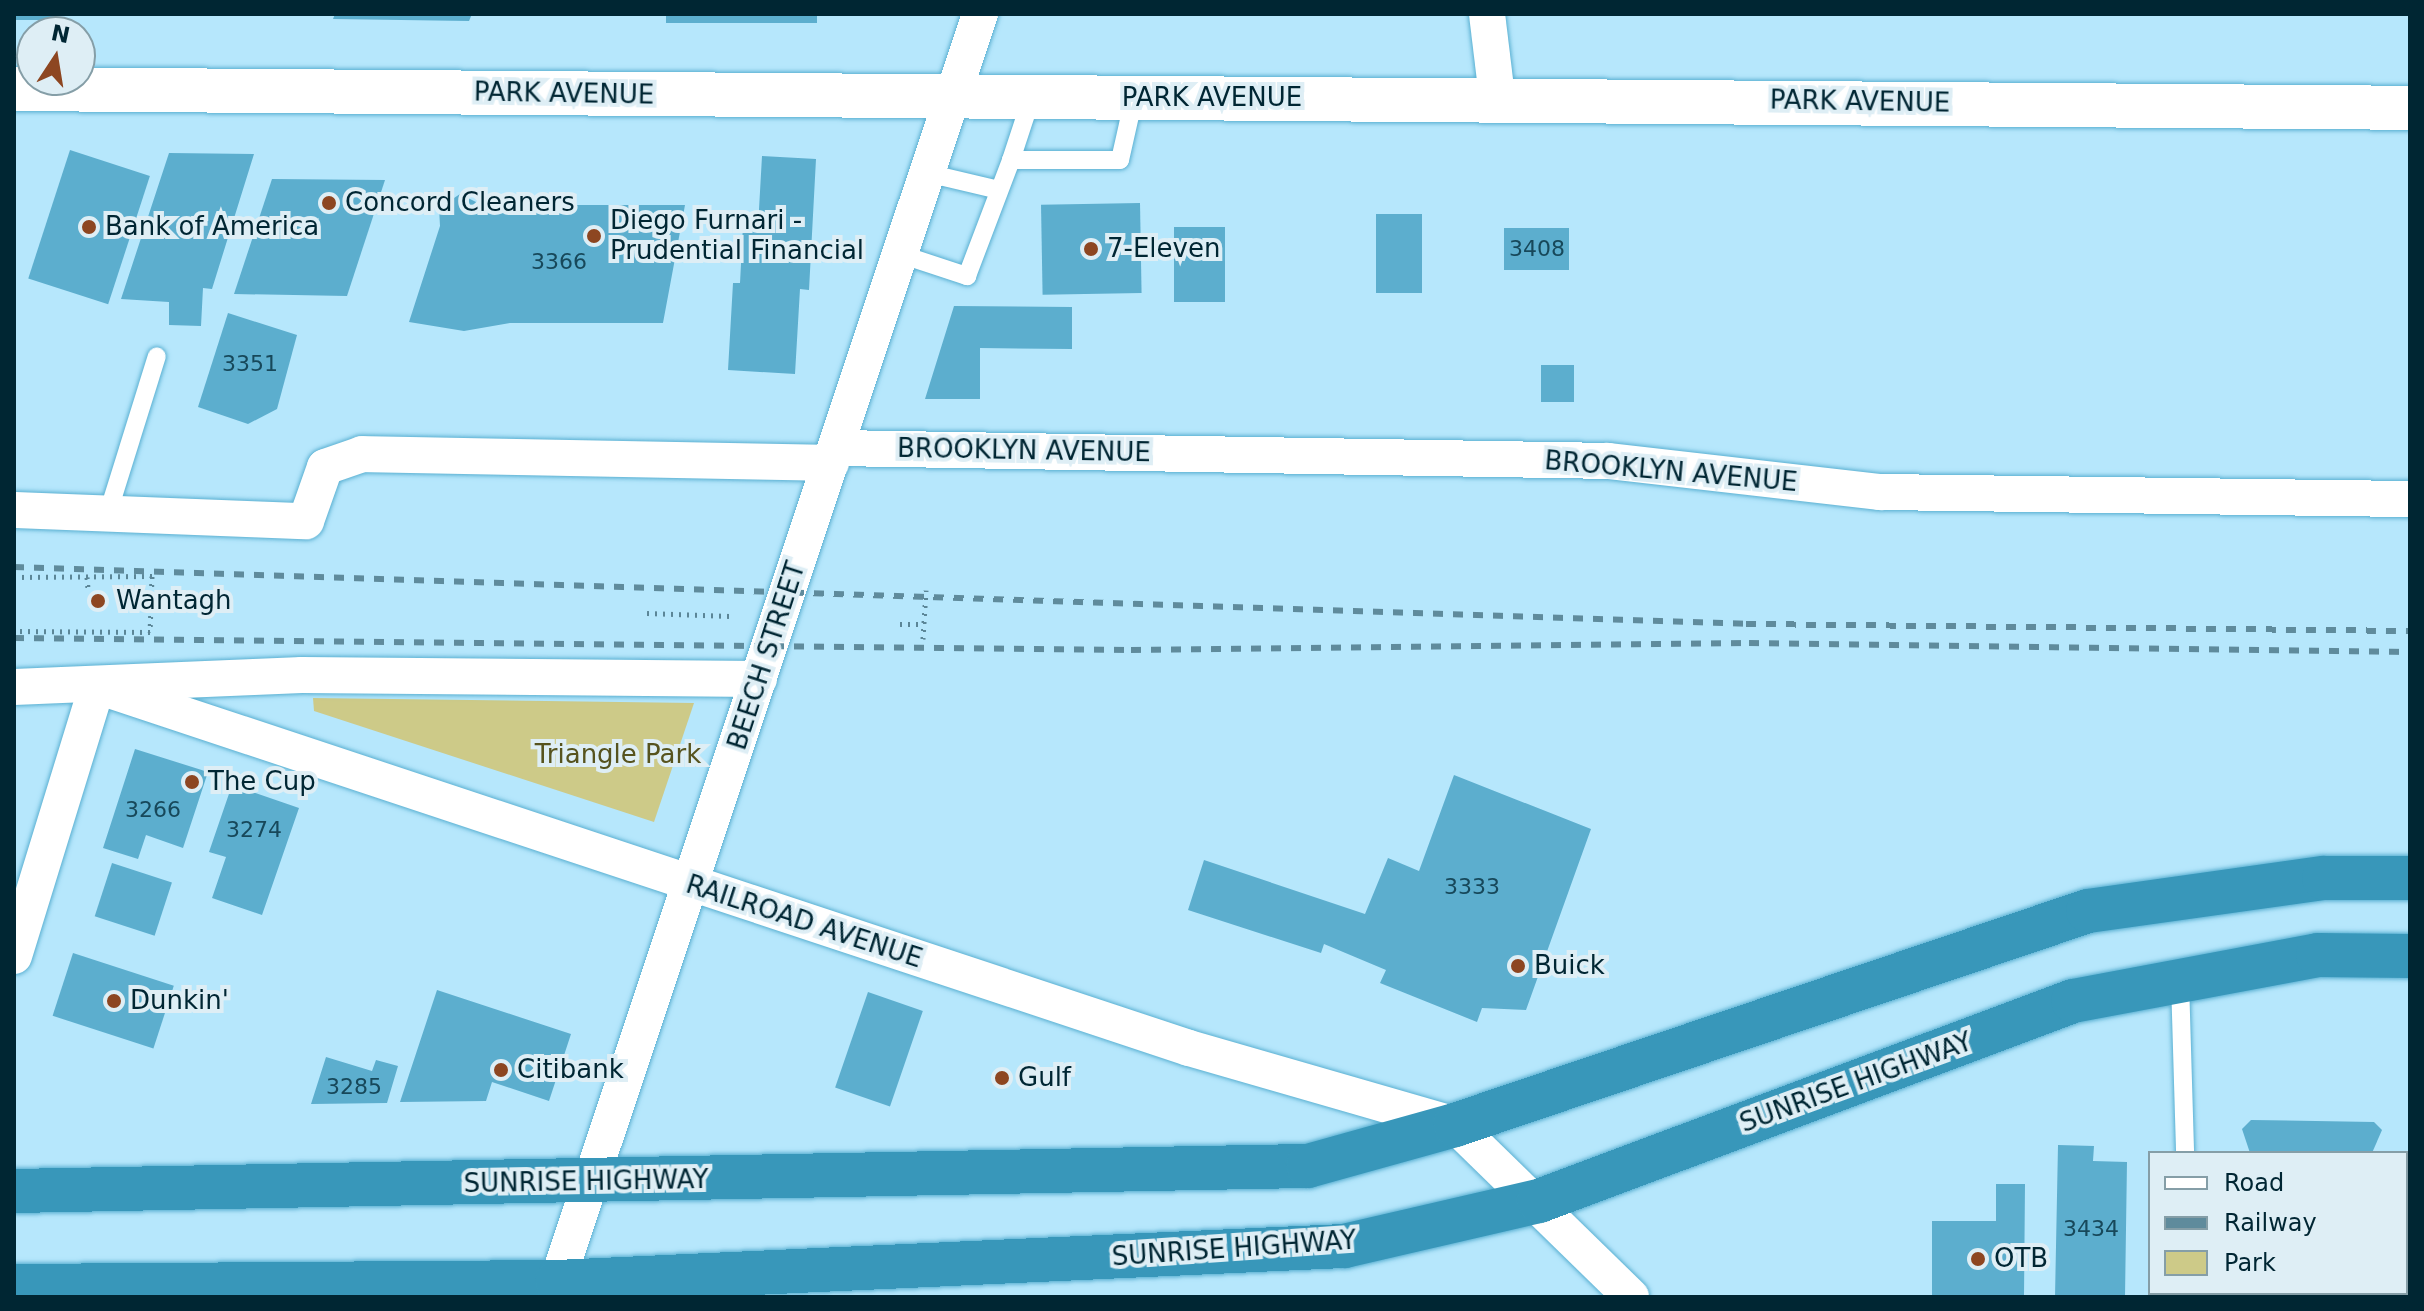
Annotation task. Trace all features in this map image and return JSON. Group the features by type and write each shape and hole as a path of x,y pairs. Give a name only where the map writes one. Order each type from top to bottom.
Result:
{"highway":[{"name":"SUNRISE HIGHWAY","path":"14,1191 592,1183 1308,1166 1455,1125 2088,911 2324,878 2410,878"},
{"name":"SUNRISE HIGHWAY","path":"14,1286 223,1290 554,1290 1344,1246 1539,1201 2073,1001 2318,955 2410,956"}],"street":[{"name":"BEECH STREET","path":"554,1290 980,14"},
{"path":"1487,14 1497,97"},
{"name":"PARK AVENUE","path":"14,89 1031,99 1497,97 2410,108"},
{"name":"BROOKLYN AVENUE","path":"14,510 306,521 325,467 362,454 834,456 1029,451 1608,461 1880,492 2410,499"},
{"name":"RAILROAD AVENUE","path":"14,687 97,686 302,675 759,679"},
{"path":"14,956 97,686"},
{"name":"RAILROAD AVENUE","path":"97,686 1189,1048 1455,1125 1539,1201 1631,1297"}],"lane":[{"path":"1011,160 1120,160 1134,98"},
{"path":"900,254 967,276 1031,99"},
{"path":"927,173 999,190"},
{"path":"108,513 157,356"},
{"path":"2180,981 2185,1151"}],"path":[{"path":"14,577 152,576 150,632 14,631"},
{"path":"87,577 88,589"},
{"path":"923,639 926,590"},
{"path":"647,613 730,616"},
{"path":"86,632 87,623"},
{"path":"900,624 924,624"}],"green space":[{"name":"Triangle Park","path":"313,698 694,703 654,822 314,711"}],"building":[{"path":"14,14 56,14 16,16 14,20"},
{"path":"335,14 472,14 469,21 333,19"},
{"path":"666,14 817,14 817,23 666,23"},
{"name":"Bank of America","path":"70,150 150,176 108,304 28,278"},
{"path":"169,153 254,154 212,289 203,288 201,326 169,325 169,302 121,299"},
{"path":"762,156 816,159 809,290 800,289 795,374 728,370 733,283 740,283 743,225 758,227"},
{"path":"272,179 385,180 347,296 234,294"},
{"path":"460,194 482,205 685,205 663,323 510,323 464,331 409,322 440,226 439,208"},
{"name":"7-Eleven","path":"1140,203 1142,293 1043,295 1041,205"},
{"path":"1376,214 1422,214 1422,293 1376,293"},
{"path":"1174,227 1225,227 1225,302 1174,302"},
{"path":"1504,228 1569,228 1569,270 1504,270"},
{"path":"954,306 1072,307 1072,349 980,348 980,399 925,399"},
{"path":"228,313 297,335 277,409 248,424 198,407"},
{"path":"1541,365 1574,365 1574,402 1541,402"},
{"path":"135,749 208,772 183,848 146,835 138,859 103,848"},
{"path":"1454,775 1591,829 1526,1010 1482,1008 1477,1022 1380,983 1386,970 1324,944 1321,953 1188,910 1204,860 1365,914 1388,858 1419,871"},
{"path":"232,785 299,808 262,915 212,898 226,857 209,852"},
{"path":"112,863 172,882 155,936 95,916"},
{"name":"Dunkin'","path":"73,953 174,986 153,1049 53,1016"},
{"path":"437,990 571,1034 549,1101 492,1082 486,1101 400,1102"},
{"path":"868,992 923,1011 890,1106 835,1087"},
{"path":"326,1057 372,1071 376,1060 398,1066 387,1103 311,1104"},
{"path":"2251,1120 2374,1122 2382,1130 2373,1151 2249,1151 2242,1129"},
{"path":"2058,1145 2094,1146 2093,1161 2127,1162 2125,1297 2055,1297"},
{"name":"OTB","path":"1996,1184 2025,1184 2024,1297 1932,1297 1932,1221 1996,1221"},
{"path":"2223,1295 2405,1295 2405,1297"}],"railway":[{"path":"14,567 1746,624 2410,631"},
{"path":"14,638 1131,650 1749,643 2410,652"}],"place":[{"name":"Concord Cleaners","path":"329,203"},
{"name":"Bank of America","path":"89,227"},
{"name":"Diego Furnari - Prudential Financial","path":"594,236"},
{"name":"7-Eleven","path":"1091,249"},
{"name":"Wantagh","path":"98,601"},
{"name":"The Cup","path":"192,782"},
{"name":"Buick","path":"1518,966"},
{"name":"Dunkin'","path":"114,1001"},
{"name":"Citibank","path":"501,1070"},
{"name":"Gulf","path":"1002,1078"},
{"name":"OTB","path":"1978,1259"}]}
